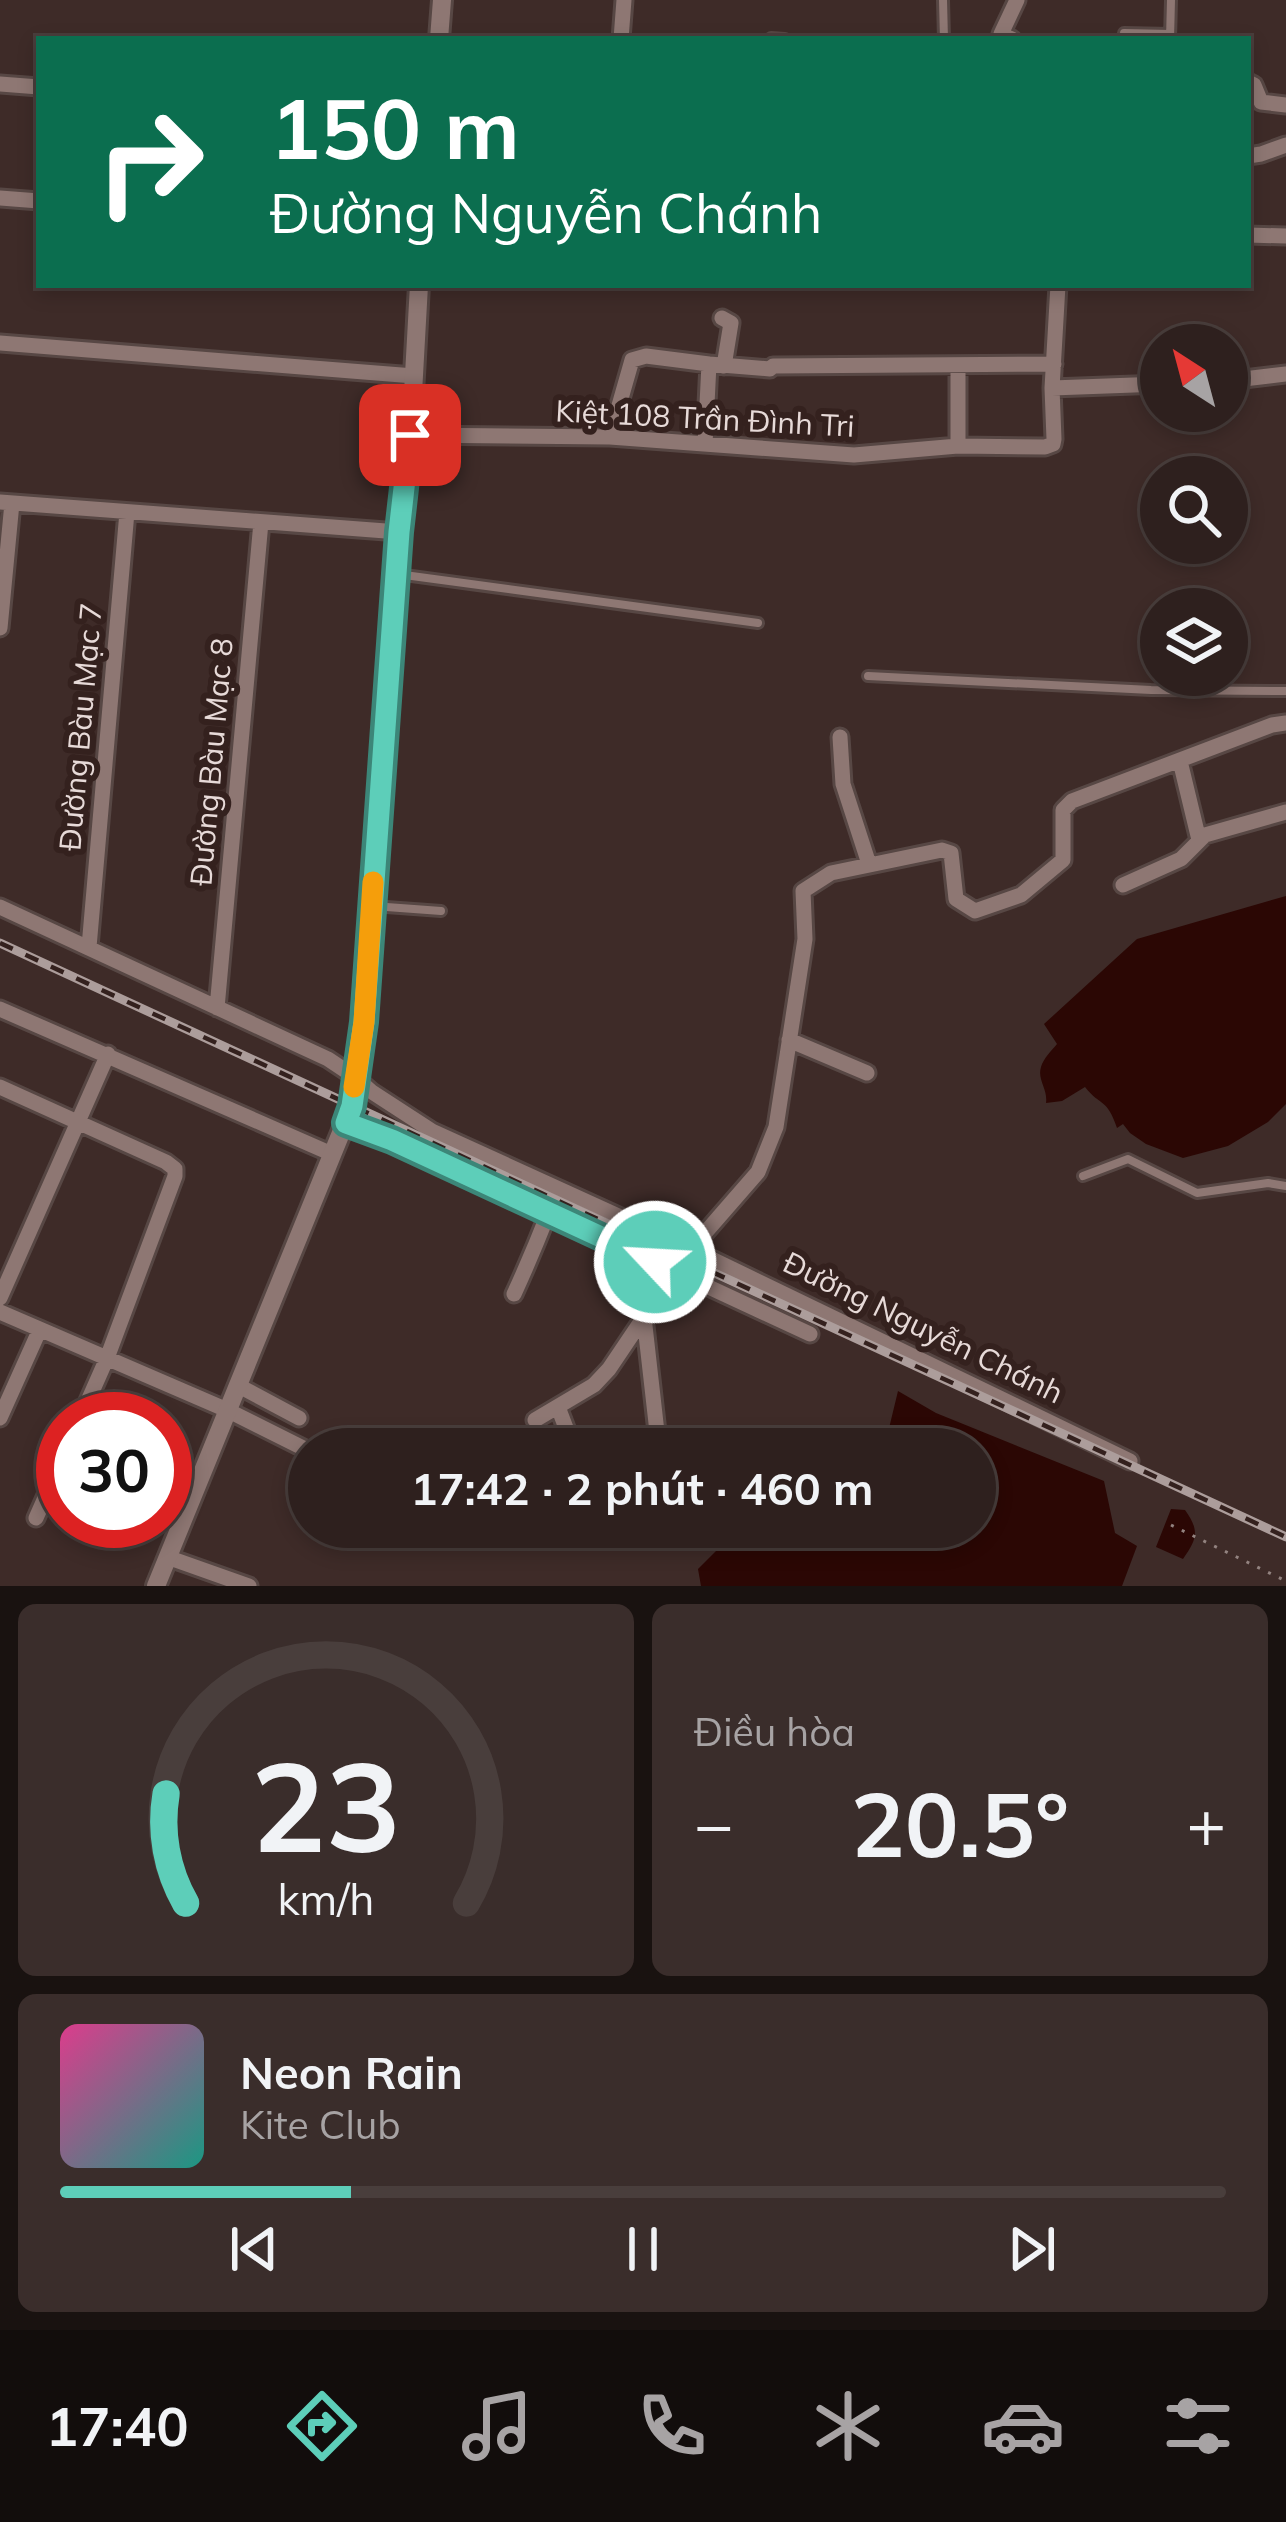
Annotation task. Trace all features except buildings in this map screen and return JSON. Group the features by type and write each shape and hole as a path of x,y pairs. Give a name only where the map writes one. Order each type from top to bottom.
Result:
{"street":[{"path":"439,36 442,0"},
{"path":"621,36 624,0"},
{"path":"1005,36 1001,34 1017,0"},
{"path":"0,84 36,87"},
{"path":"1251,84 1261,102 1286,105"},
{"path":"1251,155 1286,146"},
{"path":"0,198 36,201"},
{"path":"1251,235 1286,236"},
{"path":"155,1586 352,1106 364,1022 419,288"},
{"name":"Kiệt 108 Trần Đình Tri","path":"410,435 610,437 854,455 958,446 1045,447 1053,444 1058,288"},
{"path":"705,444 717,365 731,322 722,318"},
{"path":"0,343 414,376"},
{"path":"610,437 632,360 646,356 770,369 1054,364"},
{"path":"958,365 958,446"},
{"path":"1248,379 1286,374"},
{"path":"1052,388 1140,385"},
{"path":"0,628 6,503 399,532"},
{"name":"Đường Bàu Mạc 7","path":"89,947 127,512"},
{"name":"Đường Bàu Mạc 8","path":"217,1008 261,522"},
{"path":"691,1249 758,1172 776,1126 805,938 803,891 831,873 942,850 951,853 956,899 975,910 1021,895 1063,860 1063,810 1072,801 1272,724 1286,723"},
{"path":"840,737 843,784 868,864"},
{"path":"1180,761 1198,840"},
{"path":"1123,885 1181,860 1205,835 1286,812"},
{"name":"Đường Nguyễn Chánh","path":"0,907 328,1059 432,1130 1130,1461"},
{"path":"0,1009 332,1154"},
{"path":"789,1040 867,1073"},
{"path":"0,1298 108,1054"},
{"path":"0,1087 175,1169 92,1392"},
{"name":"Đường Nguyễn Chánh","path":"346,1123 810,1334"},
{"path":"514,1294 548,1214"},
{"path":"655,1262 644,1317 657,1428"},
{"path":"0,1312 288,1440"},
{"path":"535,1420 594,1385 644,1317"},
{"path":"0,1418 40,1329"},
{"path":"237,1385 298,1418"},
{"path":"558,1408 566,1428"},
{"path":"167,1557 249,1586"}],"lane":[{"path":"943,0 944,36"},
{"path":"1124,33 1170,36 1171,0"},
{"path":"396,574 758,623"},
{"path":"868,676 1151,690 1286,691"},
{"path":"371,906 441,911"},
{"path":"1083,1176 1128,1159 1197,1192 1268,1183 1286,1186"}],"path":[{"path":"1172,1525 1286,1581"}],"shaded area":[{"path":"1286,896 1286,1104 1268,1122 1228,1146 1183,1158 1146,1144 1123,1124 1117,1128 1107,1107 1085,1087 1062,1101 1046,1103 1041,1067 1057,1044 1044,1024 1137,939"},
{"path":"898,1391 973,1428 889,1428"},
{"path":"996,1437 1104,1481 1115,1533 1137,1546 1122,1586 701,1586 698,1569 718,1549 996,1548"},
{"path":"1171,1509 1185,1510 1195,1529 1183,1559 1156,1547"}],"railway":[{"path":"0,943 1286,1537"}],"slow traffic":[{"path":"354,1087 364,1022 373,882"}],"route":[{"path":"410,435 364,1022 346,1123 655,1262"}]}
